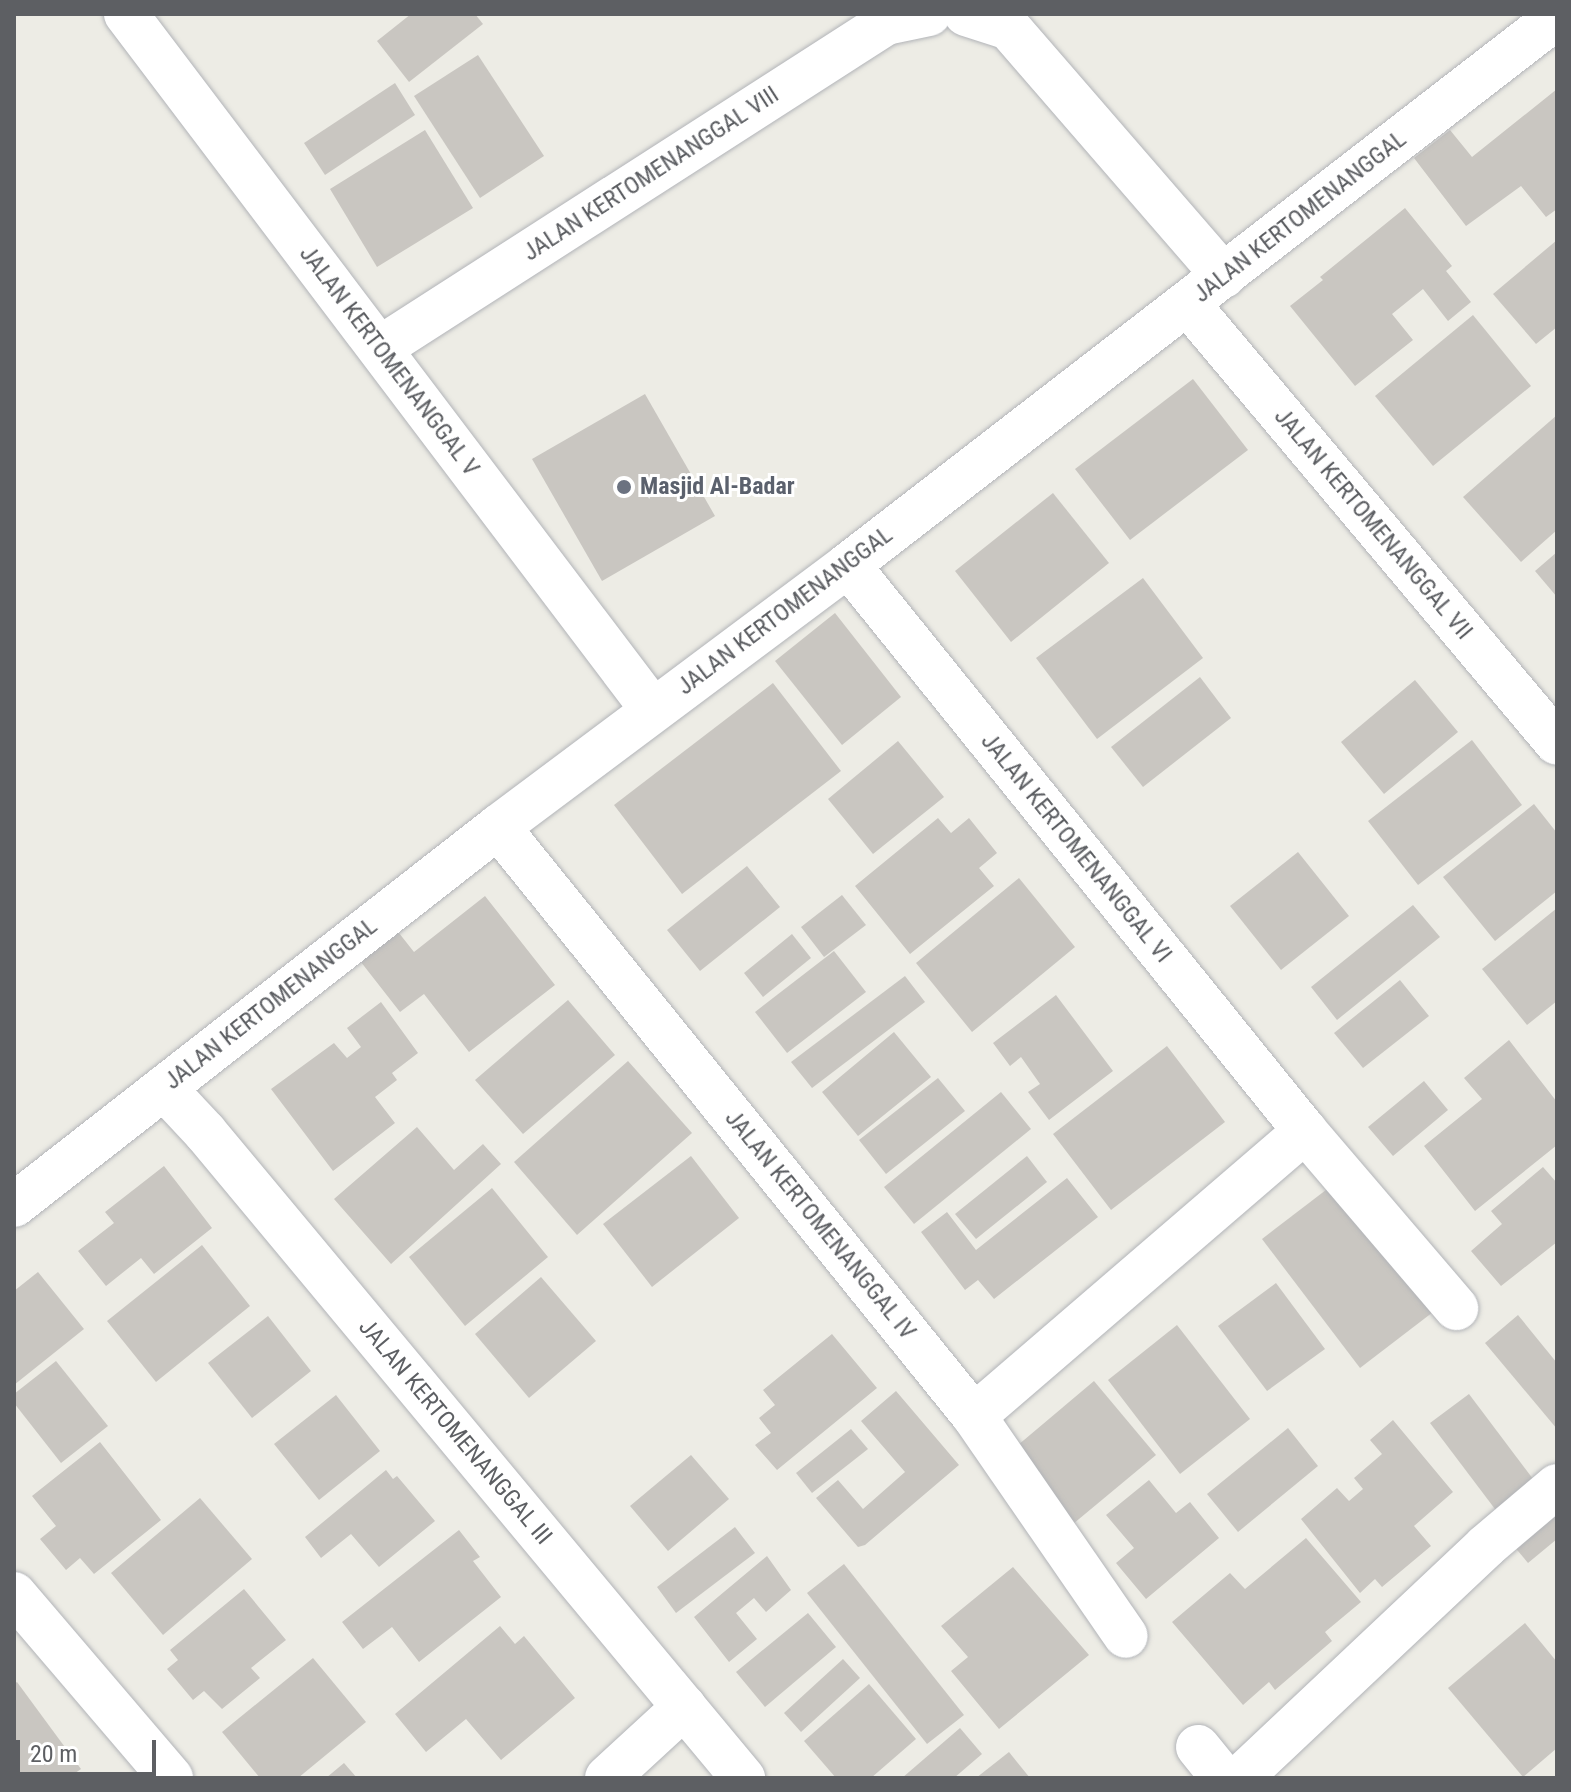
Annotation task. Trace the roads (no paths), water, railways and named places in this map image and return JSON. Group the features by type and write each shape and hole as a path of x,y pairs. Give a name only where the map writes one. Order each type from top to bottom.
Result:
{"street":[{"name":"JALAN KERTOMENANGGAL V","path":"126,14 652,709"},
{"name":"JALAN KERTOMENANGGAL VIII","path":"380,348 886,23 929,14"},
{"path":"966,14 1006,21 1224,276"},
{"name":"JALAN KERTOMENANGGAL","path":"14,1205 498,827 848,565 1557,17"},
{"name":"JALAN KERTOMENANGGAL VII","path":"1188,304 1557,743"},
{"name":"JALAN KERTOMENANGGAL VI","path":"848,565 1305,1131 1456,1308"},
{"name":"JALAN KERTOMENANGGAL IV","path":"498,827 974,1416 1126,1636"},
{"name":"JALAN KERTOMENANGGAL III","path":"164,1088 205,1132 743,1778"},
{"path":"974,1416 1305,1131"},
{"path":"1240,1778 1486,1546 1557,1486"},
{"path":"14,1594 171,1778"},
{"path":"607,1778 684,1707"}],"place":[{"name":"Masjid Al-Badar","path":"624,487"}]}
